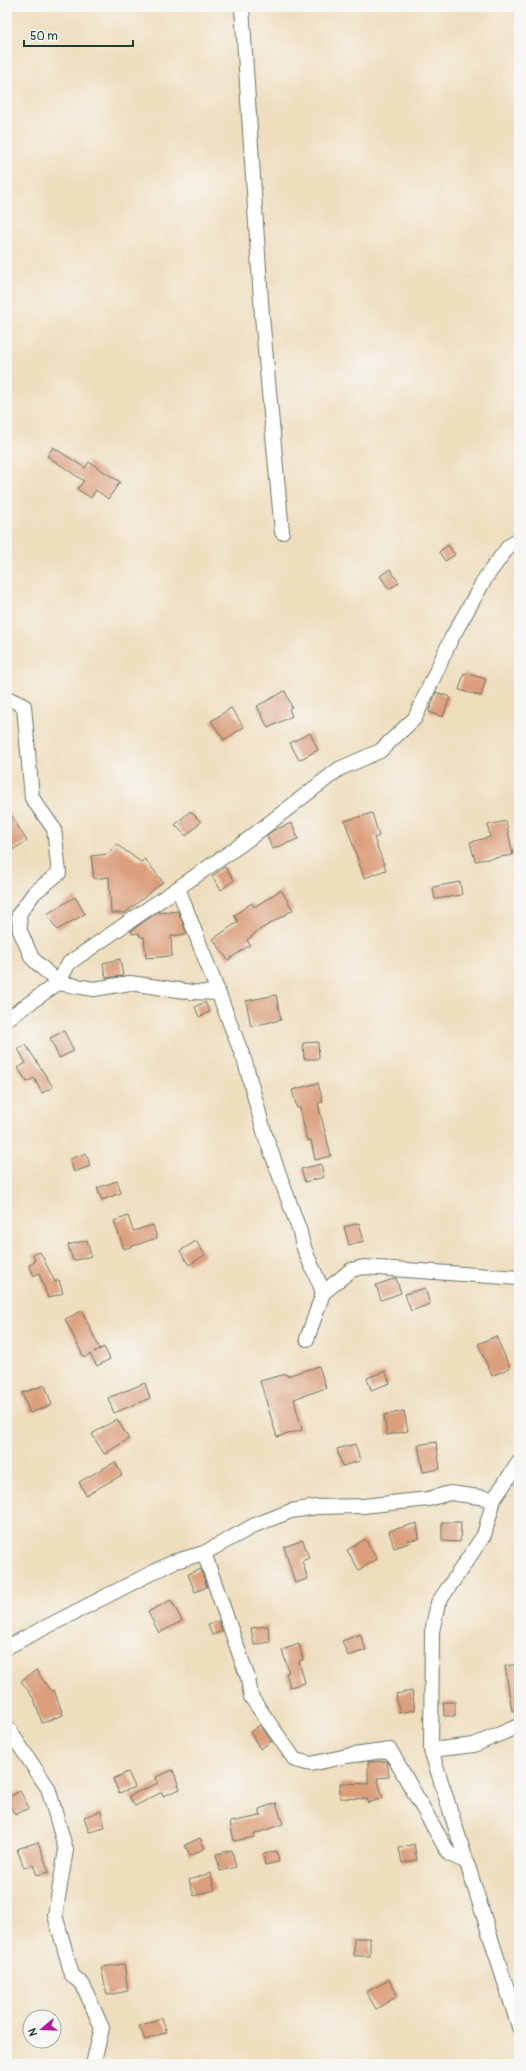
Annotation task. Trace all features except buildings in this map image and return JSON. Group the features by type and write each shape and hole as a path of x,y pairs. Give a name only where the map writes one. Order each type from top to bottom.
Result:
{"street":[{"path":"242,7 261,308 282,532"},
{"path":"7,1019 58,983 69,963 178,888 205,867 242,844 339,769 380,750 415,718 451,639 486,577 509,546 519,540"},
{"path":"7,698 24,706 32,798 54,829 60,873 34,893 19,914 20,931 32,958 58,983 94,989 130,983 192,992 218,993"},
{"path":"178,888 245,1062 265,1135 300,1232 302,1246 317,1275 323,1293"},
{"path":"307,1338 323,1293 351,1270 364,1267 519,1278"},
{"path":"519,1462 494,1500 484,1535 438,1603 432,1632 431,1750 519,2027"},
{"path":"7,1647 173,1562 204,1553 255,1525 291,1511 316,1507 363,1506 421,1500 450,1493 494,1500"},
{"path":"204,1553 248,1678 251,1697 295,1760 311,1764 347,1756 390,1750 449,1854 467,1862"},
{"path":"431,1750 474,1745 519,1726"},
{"path":"7,1727 48,1788 66,1850 55,1915 72,1975 83,1985 102,2028 94,2064"}]}
